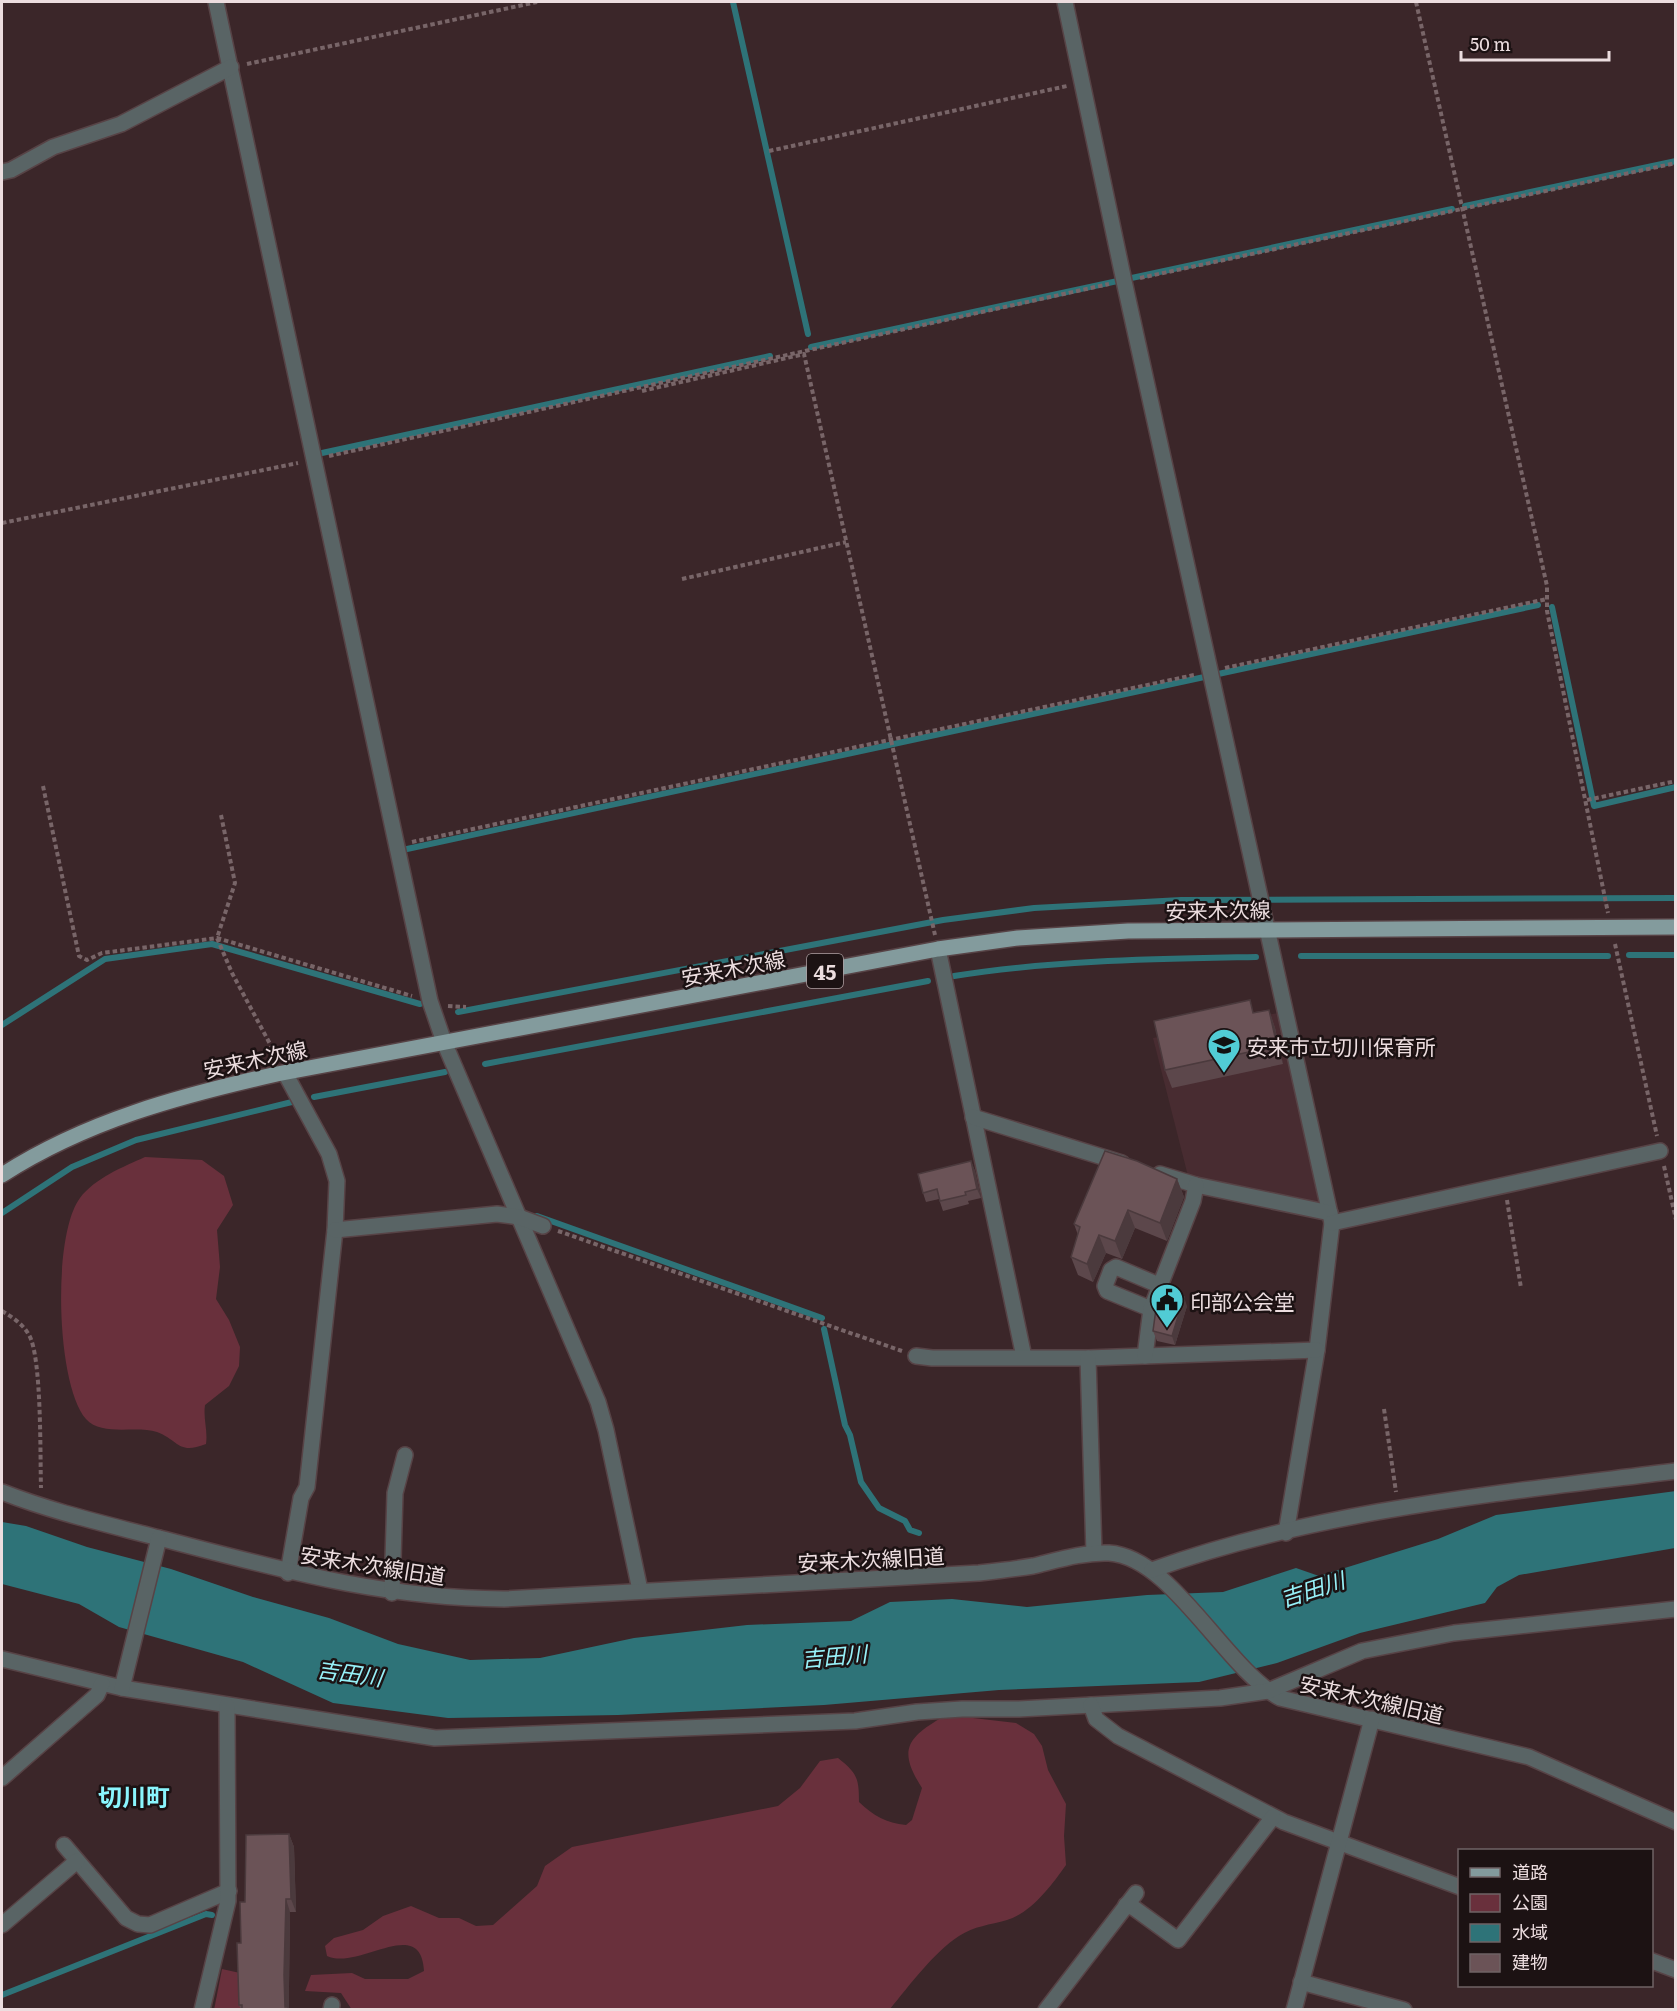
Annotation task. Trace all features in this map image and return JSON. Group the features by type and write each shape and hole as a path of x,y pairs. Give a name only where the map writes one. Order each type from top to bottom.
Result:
{"main road":[{"name":"安来木次線","path":"2,1175 34,1154 111,1119 188,1094 444,1042 938,949 1074,934 1268,929 1676,927"}],"street":[{"path":"216,2 430,1001 444,1042 598,1402 640,1590"},
{"path":"1065,2 1124,281 1331,1218 1317,1350 1286,1533"},
{"path":"2,172 11,170 53,147 121,124 231,67"},
{"path":"938,949 1024,1357"},
{"path":"285,1073 336,1172 335,1230 306,1487 301,1498 288,1573"},
{"path":"973,1117 1196,1185 1331,1218 1505,1185 1660,1151"},
{"path":"1145,1356 1151,1309 1193,1201 1196,1185"},
{"path":"335,1230 497,1214 519,1217 543,1226"},
{"path":"1151,1309 1107,1291 1105,1286 1108,1278 1116,1267 1162,1283"},
{"path":"916,1356 932,1358 1088,1358 1317,1350"},
{"path":"1088,1358 1094,1553"},
{"path":"392,1593 395,1493 405,1455"},
{"path":"1156,1573 1193,1555 1399,1508 1676,1471"},
{"name":"安来木次線旧道","path":"2,1492 41,1506 288,1573 392,1593 432,1597 504,1599 979,1573 1094,1553 1113,1553 1156,1573 1254,1680 1268,1691 1294,1703 1372,1719 1529,1757 1676,1822"},
{"path":"123,1683 159,1538"},
{"path":"2,1659 102,1684 123,1683 227,1706 435,1738 855,1721 917,1712 1220,1698 1268,1691 1362,1651 1454,1634 1676,1609"},
{"path":"2,1778 97,1695 102,1684"},
{"path":"1091,1705 1096,1719 1118,1736 1273,1817 1337,1843 1458,1886"},
{"path":"202,2010 229,1891 227,1706"},
{"path":"1294,2010 1372,1719"},
{"path":"1126,1905 1134,1908 1178,1940 1273,1817"},
{"path":"64,1845 126,1918 138,1924 150,1925 229,1891"},
{"path":"2,1925 77,1861"},
{"path":"1046,2010 1136,1893"},
{"path":"1653,1961 1676,1970"},
{"path":"1301,1982 1404,2010"}],"path":[{"path":"231,67 537,2"},
{"path":"1416,2 1547,586 1547,611 1591,799 1611,927 1676,1220"},
{"path":"769,151 1082,82"},
{"path":"2,523 314,460 1124,281 1676,163"},
{"path":"642,391 804,354 938,949"},
{"path":"682,579 846,542"},
{"path":"397,846 891,740"},
{"path":"1591,799 1676,781"},
{"path":"43,786 79,956 87,960 102,953 219,942 413,996"},
{"path":"221,815 235,883 219,942 285,1073"},
{"path":"1505,1185 1521,1288"},
{"path":"543,1226 916,1356"},
{"path":"2,1311 24,1328 33,1346 39,1413 41,1506"},
{"path":"1384,1409 1399,1508"}],"shaded area":[{"path":"1278,1013 1320,1210 1189,1180 1153,1038"}],"green space":[{"path":"145,1157 202,1160 224,1176 233,1205 217,1230 220,1267 216,1299 229,1320 240,1347 239,1366 229,1386 205,1405 206,1444 197,1447 180,1446 165,1436 149,1430 110,1429 93,1424 86,1419 76,1401 68,1375 61,1310 65,1243 71,1217 80,1198 93,1185"},
{"path":"941,1718 973,1718 1016,1723 1034,1734 1042,1746 1048,1770 1066,1804 1064,1836 1066,1865 1033,1905 1007,1920 970,1930 940,1951 890,2009 352,2010 341,1993 305,1991 311,1975 352,1973 365,1979 408,1979 424,1971 420,1955 412,1947 400,1945 355,1957 340,1959 327,1956 325,1946 334,1938 363,1930 383,1916 411,1906 439,1918 459,1918 476,1926 493,1925 537,1886 545,1866 572,1847 778,1806 800,1788 820,1761 838,1758 856,1777 859,1802 881,1818 892,1823 906,1825 912,1820 922,1788 910,1765 909,1747 920,1733"},
{"path":"222,1969 240,1973 243,2009 214,2010"}],"water":[{"name":"吉田川","path":"1676,1491 1675,1548 1519,1575 1497,1587 1485,1603 1360,1633 1277,1663 1199,1682 999,1690 824,1705 618,1715 448,1718 333,1703 243,1662 119,1627 79,1604 2,1584 2,1522 26,1526 87,1547 171,1569 253,1597 329,1618 398,1644 470,1660 540,1658 634,1638 747,1625 851,1621 890,1602 952,1599 1027,1607 1147,1595 1223,1592 1296,1568 1319,1576 1438,1539 1496,1515"}],"building":[{"path":"1250,1000 1253,1013 1269,1010 1277,1046 1165,1070 1154,1021"},
{"path":"1105,1151 1137,1161 1177,1179 1160,1223 1128,1210 1115,1241 1099,1235 1087,1264 1071,1257 1080,1227 1074,1224"},
{"path":"971,1161 977,1189 965,1192 966,1195 940,1201 937,1189 923,1193 918,1174"},
{"path":"1165,1291 1184,1297 1172,1336 1153,1331 1156,1309 1160,1310"},
{"path":"289,1834 291,1899 286,1899 284,1975 285,2007 288,2007 288,2010 242,2010 242,2005 239,2005 237,1943 241,1943 240,1902 245,1902 246,1835"}],"waterway":[{"path":"733,2 808,334"},
{"path":"1465,206 1676,161"},
{"path":"811,347 1452,209"},
{"path":"322,453 770,356"},
{"path":"407,849 1538,605"},
{"path":"1552,607 1594,806 1676,787"},
{"path":"458,1012 943,920 1034,908 1181,900 1676,898"},
{"path":"2,1025 105,959 212,944 420,1004"},
{"path":"1629,955 1676,955"},
{"path":"1301,956 1608,956"},
{"path":"954,976 1067,963 1256,957"},
{"path":"485,1064 928,981"},
{"path":"314,1097 445,1072"},
{"path":"2,1213 72,1167 136,1140 296,1101"},
{"path":"537,1216 822,1318"},
{"path":"824,1329 845,1425 850,1435 861,1482 879,1508 905,1521 910,1530 919,1533"},
{"path":"2,1995 206,1914 212,1915"}],"place":[{"name":"安来市立切川保育所","path":"1224,1074"},
{"name":"印部公会堂","path":"1167,1329"}],"district":[{"name":"切川町","path":"134,1795"}]}
